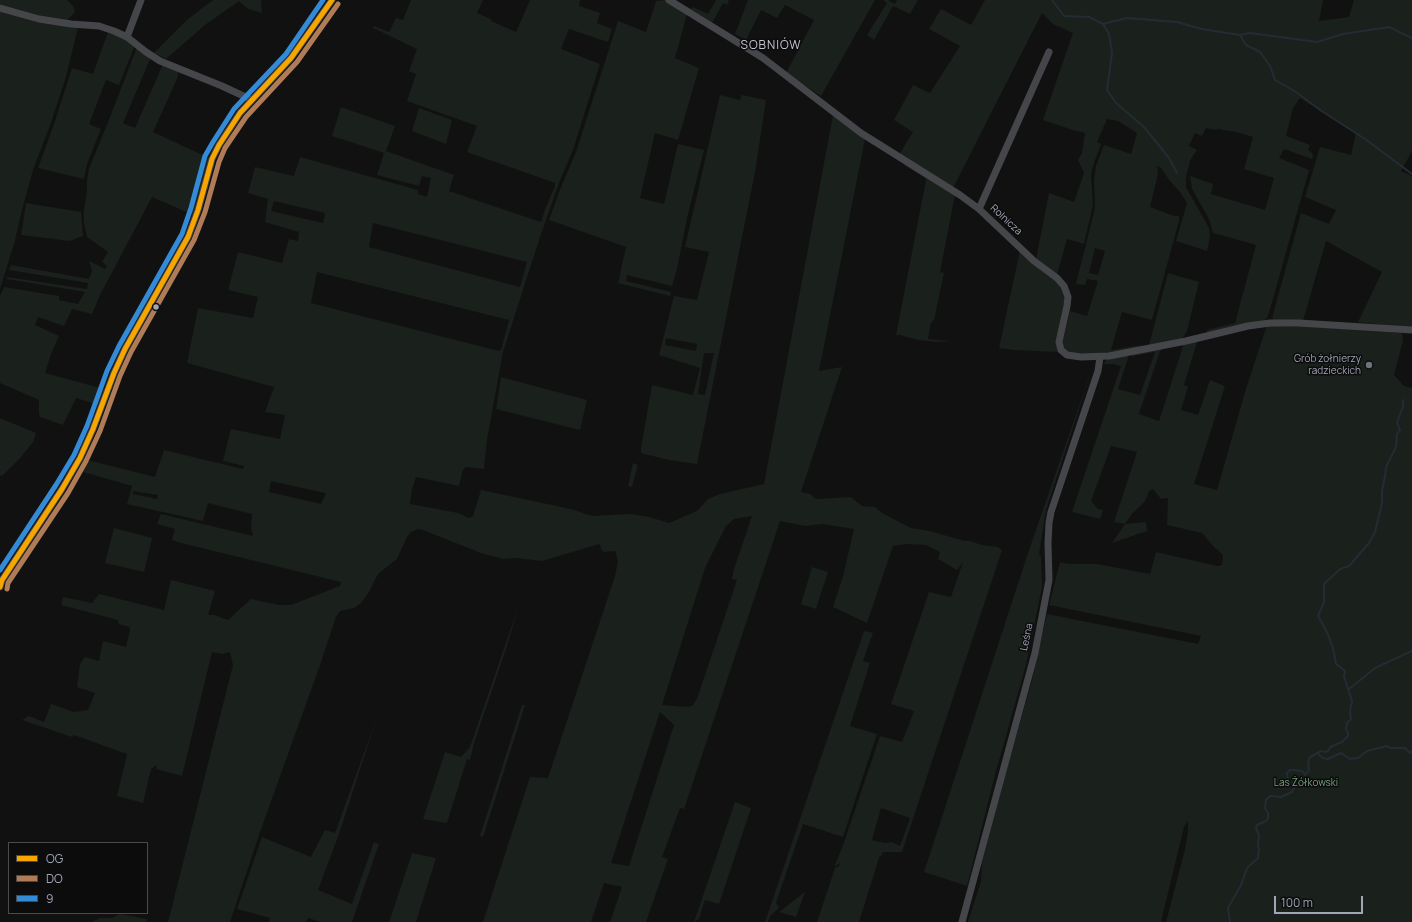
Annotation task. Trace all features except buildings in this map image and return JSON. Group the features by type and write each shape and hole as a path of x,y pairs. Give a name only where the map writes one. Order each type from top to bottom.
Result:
{"street":[{"path":"127,37 141,0"},
{"path":"0,587 2,580 54,502 88,442 122,355 188,237 215,152 234,122 291,58 332,0"},
{"name":"Rolnicza","path":"669,0 763,58 861,133 980,209 1034,261 1057,278 1064,286 1067,292 1068,301 1059,342 1062,352 1067,355 1076,357 1100,357 1180,342 1248,326 1270,323 1303,323 1412,330"},
{"path":"0,8 39,19 71,24 99,26 114,31 127,37 160,61 252,100"},
{"path":"980,209 1049,52"},
{"name":"Leśna","path":"962,922 1038,638 1049,580 1048,543 1051,512 1098,371 1100,357"}],"green space":[{"path":"0,0 67,0 73,6 75,12 66,21 40,17 0,6"},
{"path":"213,0 261,0 262,13 248,9 239,1 205,25 166,59 154,53 188,19"},
{"path":"411,0 483,0 477,13 516,32 530,0 580,0 579,6 600,13 597,23 612,29 608,42 569,29 561,49 600,64 573,150 559,183 540,237 503,352 487,440 484,469 466,467 463,470 459,486 416,477 412,489 410,504 458,513 469,518 473,516 481,490 571,509 592,516 631,514 649,517 669,523 697,511 708,499 720,494 764,484 833,115 883,148 882,151 879,147 865,139 819,371 842,367 801,492 810,494 816,499 851,497 862,506 875,507 882,513 911,528 930,531 982,545 998,547 1002,550 902,852 883,852 881,857 880,855 859,922 817,922 835,868 839,866 840,863 834,867 842,848 880,736 902,742 914,711 891,704 929,592 951,597 963,562 957,570 938,559 940,552 926,545 906,544 893,546 867,623 833,607 843,576 854,529 822,524 805,526 780,521 684,809 680,808 662,857 668,859 646,922 610,922 622,887 604,883 591,922 483,922 530,777 548,778 615,576 618,561 615,551 603,552 599,544 542,561 516,558 503,559 481,553 423,530 418,529 411,532 407,537 397,559 378,574 369,592 361,603 354,608 340,611 336,617 230,922 168,922 233,665 230,652 222,654 212,652 182,776 156,769 157,765 151,769 143,803 117,796 127,754 74,735 72,737 22,720 29,716 44,722 51,704 74,712 88,710 95,693 77,687 80,664 85,657 99,661 103,641 126,647 130,630 129,627 119,624 118,620 61,605 63,597 92,603 99,594 164,610 171,580 215,591 208,615 214,615 228,620 251,599 279,605 291,605 340,586 341,582 172,540 175,529 157,524 161,514 253,536 251,527 252,514 208,503 203,521 127,504 132,486 80,471 87,460 155,477 164,450 243,469 244,466 223,461 231,429 280,439 285,415 265,412 274,387 187,363 198,308 253,318 258,297 228,290 238,252 282,263 289,239 298,241 299,232 265,222 268,199 248,193 255,167 294,176 300,157 418,190 418,194 427,197 431,178 422,176 419,186 377,175 384,153 332,136 341,107 395,126 386,151 454,175 449,191 541,222 555,183 467,152 477,126 407,101 416,74 409,71 417,49 373,28 374,26 389,32 396,18 403,20","holes":["274,201 325,213 323,223 271,211","373,223 527,262 520,287 369,247","317,272 509,320 501,350 499,351 311,303","271,481 326,493 321,504 269,492","133,491 158,495 157,499 133,494","752,516 734,569 732,579 737,580 697,699 692,706 687,707 662,705 705,568 726,526 734,519","660,712 674,725 629,866 611,863","881,808 910,818 900,846 892,842 885,843 872,840"]},
{"path":"666,0 687,14 675,58 699,68 678,140 655,133 640,198 664,204 678,144 704,150 672,286 627,275 626,281 671,292 670,296 618,283 626,247 549,220 576,152 618,21 646,32 656,1"},
{"path":"716,0 729,0 727,5 723,3 712,23 690,9 693,7 708,14"},
{"path":"748,0 875,0 821,96 786,73 814,20 785,5 777,18 761,10 746,40 735,34"},
{"path":"883,0 888,0 895,4 897,0 918,0 910,14 893,6 874,40 867,35 887,3"},
{"path":"985,0 1323,0 1319,21 1349,17 1354,0 1412,0 1412,151 1401,171 1412,176 1412,328 1358,322 1382,272 1326,241 1303,321 1275,320 1272,318 1301,213 1329,224 1336,210 1305,197 1320,147 1351,155 1356,133 1300,98 1293,108 1286,136 1310,145 1308,150 1313,155 1312,159 1284,149 1279,158 1309,170 1267,318 1263,321 1207,333 1207,330 1235,323 1256,245 1213,233 1209,219 1192,189 1190,176 1213,184 1211,194 1265,210 1274,178 1244,169 1253,137 1236,132 1206,128 1202,136 1195,133 1189,146 1197,150 1189,162 1186,176 1186,187 1209,228 1210,237 1207,251 1176,241 1187,203 1161,168 1157,166 1158,174 1150,207 1174,216 1179,216 1179,221 1152,320 1122,312 1111,350 1142,345 1141,347 1100,355 1071,353 1064,349 1062,344 1070,311 1087,316 1098,281 1087,279 1085,285 1076,284 1095,208 1094,180 1096,166 1104,145 1131,154 1137,133 1118,121 1107,119 1097,142 1101,144 1091,174 1093,205 1084,244 1067,239 1057,275 1036,259 1049,193 1074,202 1084,173 1078,160 1082,153 1085,133 1043,120 1073,33 1053,24 1042,13 953,188 899,155 913,132 894,120 913,85 930,93 960,46 929,29 941,9 971,25","holes":["1095,248 1105,251 1098,275 1089,273"]},
{"path":"0,11 78,27 66,77 51,123 33,170 14,244 0,289"},
{"path":"109,29 135,45 119,85 106,80 89,124 101,129 87,164 84,179 38,168 72,68 93,74"},
{"path":"137,47 151,57 123,123 135,128 163,64 179,71 177,79 153,132 209,158 193,215 152,197 100,295 92,314 72,309 64,326 38,317 35,325 59,336 45,373 104,389 98,405 76,398 63,425 40,417 39,400 0,383 0,296 4,287 59,296 59,300 78,304 85,292 7,279 7,277 87,289 88,283 9,270 11,265 89,279 92,271 89,261 105,269 107,266 102,262 108,252 87,237 84,223 84,210 87,180 89,169"},
{"path":"720,95 740,100 742,95 766,100 755,172 697,464 669,460 641,453 652,385 693,395 700,368 659,355 674,296 697,300 709,252 685,247","holes":["666,338 697,344 696,351 665,345","704,353 714,353 705,395 698,394"]},
{"path":"419,108 452,120 446,144 412,131"},
{"path":"904,162 955,195 940,272 944,273 934,320 931,323 928,339 951,341 938,342 918,340 896,335 926,180 904,165"},
{"path":"26,203 81,212 83,236 70,241 21,235"},
{"path":"1019,249 1060,284 1065,300 1059,351 1057,352 999,348"},
{"path":"1168,273 1199,282 1187,331 1182,339 1149,345"},
{"name":"Las Żółkowski","path":"1267,325 1402,333 1403,340 1394,375 1404,386 1412,388 1412,922 1166,922 1185,849 1188,821 1184,827 1161,922 968,922 981,881 982,863 1032,680 1047,614 1198,644 1201,636 1049,605 1060,562 1069,564 1097,564 1150,574 1156,552 1217,566 1222,565 1223,555 1202,533 1167,525 1168,498 1161,499 1153,489 1149,491 1145,501 1132,514 1125,524 1114,522 1137,452 1111,446 1091,501 1098,509 1103,510 1100,519 1072,512 1121,366 1104,364 1105,361 1112,356 1128,356 1118,389 1140,395 1155,352 1133,356 1132,358 1132,353 1163,348 1160,351 1139,414 1159,421 1184,343 1198,339 1184,385 1188,387 1181,410 1198,415 1210,380 1225,386 1194,484 1217,490 1245,392"},
{"path":"1094,363 1046,510 1039,554 1041,557 1042,587 1026,665 995,775 967,886 924,872 1028,553"},
{"path":"501,377 587,400 580,430 496,409"},
{"path":"0,418 36,433 33,442 21,457 2,476 0,475"},
{"path":"633,463 638,465 632,487 628,486"},
{"path":"1146,522 1147,531 1112,543 1125,524"},
{"path":"114,528 152,538 144,572 105,563"},
{"path":"812,567 828,572 816,609 801,604"},
{"path":"519,605 506,649 474,743 470,760 467,759 447,823 423,819 445,752 461,757 470,747"},
{"path":"864,631 873,633 863,661 870,663 850,726 877,734 843,837 803,824 776,903 779,908 771,915 768,922 765,922"},
{"path":"522,705 525,705 483,837 480,836"},
{"path":"377,717 339,834 318,890 352,904 374,842 379,844 352,922 321,922 308,918 306,922 269,922 270,918 237,909 262,837 311,857 325,830 335,833"},
{"path":"735,802 751,808 719,904 705,900 699,919 694,922"},
{"path":"412,853 436,858 416,922 389,922"},
{"path":"805,892 796,917 779,912"},
{"path":"120,914 147,919 146,922 92,922 100,918 112,918"}],"waterway":[{"path":"1052,0 1064,16 1089,17 1103,24 1127,18 1177,22 1202,29 1240,35 1250,33 1317,42 1343,34 1389,27 1412,38"},
{"path":"1103,24 1109,34 1112,53 1107,90 1116,103 1144,127 1169,158 1177,173"},
{"path":"1240,35 1246,45 1260,52 1270,66 1275,80 1296,92 1320,110 1365,139 1412,174"},
{"path":"1230,922 1228,908 1241,885 1248,867 1258,858 1259,835 1256,827 1268,818 1268,813 1265,808 1266,800 1270,796 1281,797 1292,792 1296,785 1288,782 1287,773 1290,770 1294,770 1302,771 1305,775 1309,770 1308,762 1310,757 1321,751 1326,752 1330,747 1342,742 1348,736 1346,729 1347,723 1351,719 1350,711 1352,701 1344,676 1345,671 1336,664 1333,648 1327,632 1318,616 1324,602 1324,584 1340,569 1349,566 1369,543 1375,532 1382,503 1382,491 1386,467 1396,447 1397,434 1400,430 1397,423 1403,406 1403,400"},
{"path":"1349,689 1375,668 1412,651"},
{"path":"1317,753 1323,758 1328,759 1341,753 1350,759 1358,758 1367,751 1387,746 1390,748 1405,748 1410,753 1412,751"}],"transit line":[{"name":"9","path":"0,570 74,455 87,426 107,371 119,346 182,234 191,208 205,156 234,109 286,54 323,0"},
{"name":"OG","path":"0,587 2,580 62,489 80,458 125,349 188,237 198,210 212,159 219,145 240,113 291,58 332,0"},
{"name":"DO","path":"7,589 8,583 68,493 86,461 100,431 120,376 131,352 194,240 205,212 219,162 225,148 246,117 297,62 338,4"}],"place":[{"name":"Grób żołnierzy radzieckich","path":"1369,365"}],"district":[{"name":"SOBNIÓW","path":"771,46"}]}
